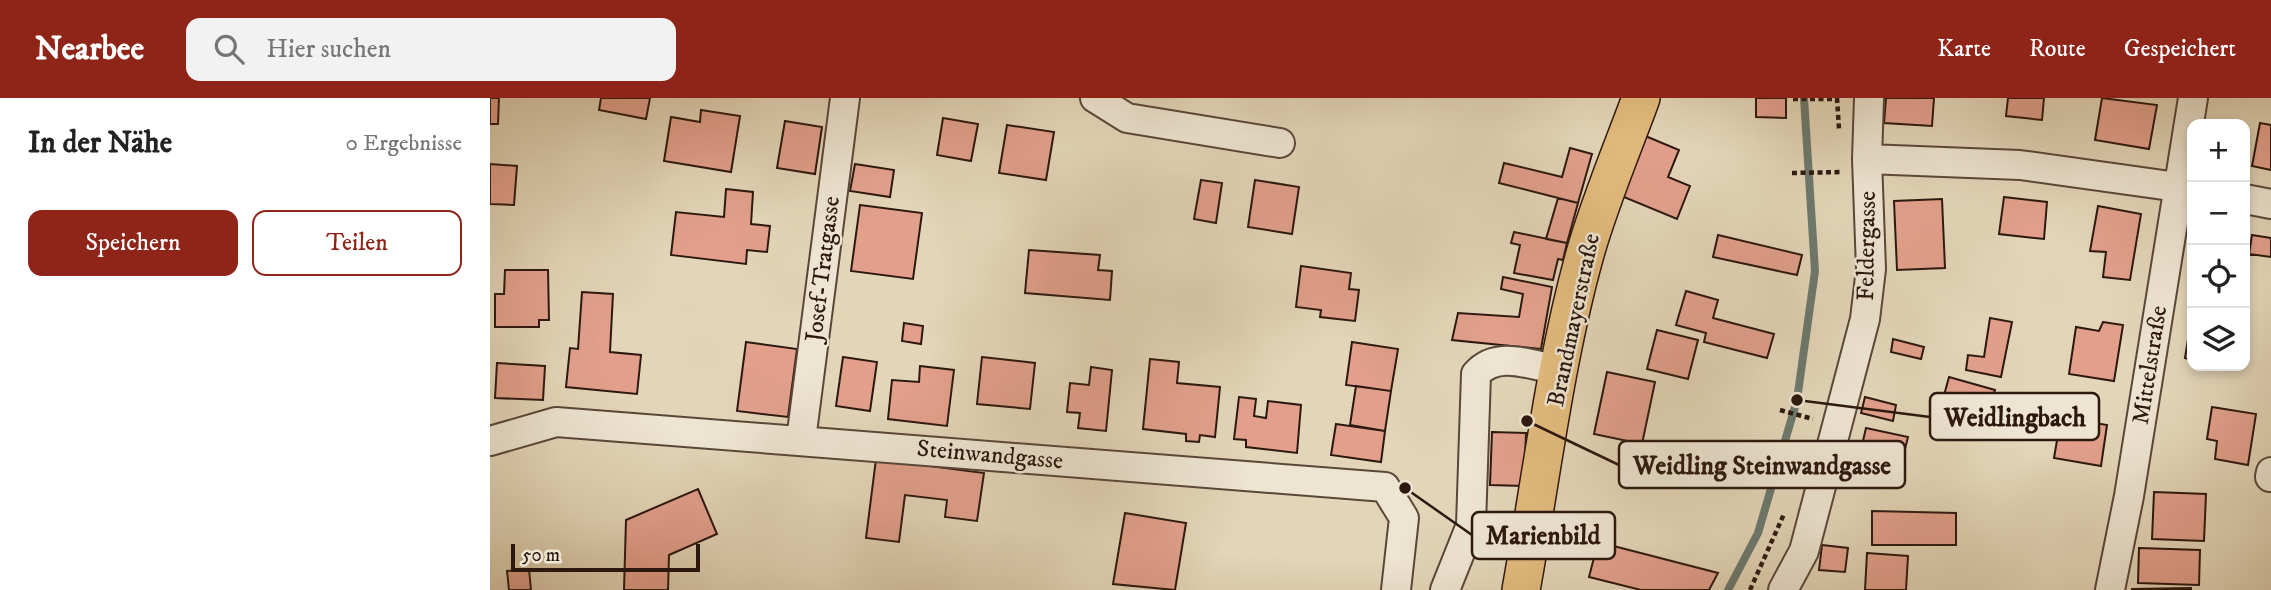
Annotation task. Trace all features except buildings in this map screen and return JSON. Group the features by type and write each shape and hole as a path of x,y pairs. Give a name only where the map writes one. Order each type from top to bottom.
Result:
{"main road":[{"name":"Brandmayerstraße","path":"1521,590 1560,370 1585,256 1602,199 1641,98"}],"street":[{"name":"Josef-Tratgasse","path":"801,440 845,98"},
{"path":"1095,98 1128,118 1280,143"},
{"name":"Feldergasse","path":"1783,590 1804,551 1865,319 1871,269 1854,160 1869,98"},
{"name":"Mittelstraße","path":"2110,590 2185,188 2193,98"},
{"path":"1854,160 2020,165 2185,188"},
{"path":"2250,200 2271,204"},
{"path":"1446,590 1471,525 1476,374 1483,366 1502,360 1560,370"},
{"name":"Steinwandgasse","path":"490,442 555,422 1385,487 1404,518 1396,590"}],"path":[{"path":"1793,99 1836,99 1840,136"},
{"path":"1843,186 1854,160"},
{"path":"1792,173 1836,172"},
{"path":"1780,410 1814,419 1814,429"},
{"path":"1749,590 1788,502"}],"waterway":[{"path":"1728,590 1758,533 1797,400 1815,271 1804,98"}],"place":[{"name":"Weidlingbach","path":"1797,400"},
{"name":"Weidling Steinwandgasse","path":"1527,421"},
{"name":"Marienbild","path":"1405,488"}]}
